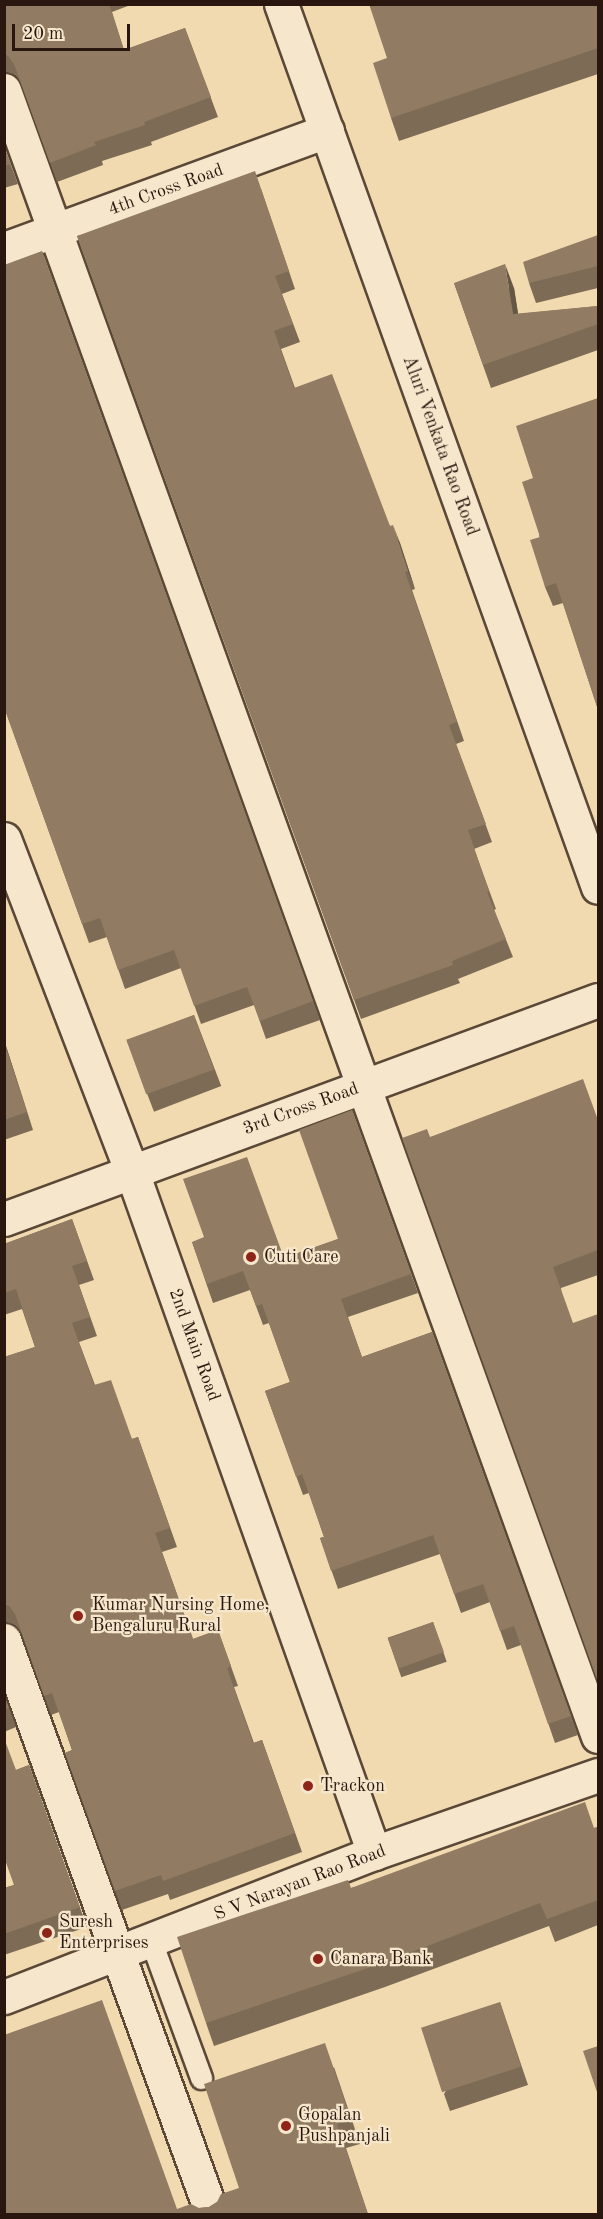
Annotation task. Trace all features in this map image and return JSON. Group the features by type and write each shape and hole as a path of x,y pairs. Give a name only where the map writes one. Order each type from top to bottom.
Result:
{"street":[{"name":"Aluri Venkata Rao Road","path":"281,4 598,887"},
{"path":"4,90 366,1085 598,1736"},
{"name":"4th Cross Road","path":"4,249 327,131"},
{"name":"2nd Main Road","path":"4,840 132,1172 374,1853"},
{"name":"3rd Cross Road","path":"4,1219 598,999"},
{"path":"4,1640 212,2214"},
{"name":"S V Narayan Rao Road","path":"4,1997 374,1853 598,1775"}],"lane":[{"path":"151,1941 201,2078"}],"building":[{"path":"4,4 109,4 124,50 185,28 211,97 144,122 145,125 94,142 96,145 50,163 14,64 4,54"},
{"path":"369,4 598,4 598,48 391,118 373,63 387,58"},
{"path":"4,147 11,164 4,166"},
{"path":"255,171 289,271 275,276 293,324 274,331 294,388 332,374 390,526 393,525 408,571 405,572 457,722 449,725 486,824 468,830 489,891 487,892 506,939 452,961 453,965 354,1000 77,236"},
{"path":"598,235 598,266 529,283 523,262"},
{"path":"42,251 313,1001 260,1021 247,987 194,1006 174,950 118,970 100,918 82,924 4,707 4,265"},
{"path":"505,264 513,314 598,306 598,324 483,365 454,283"},
{"path":"598,398 597,706 556,583 545,587 530,540 540,537 522,482 533,478 516,426"},
{"path":"194,1015 214,1070 146,1094 126,1040"},
{"path":"4,1042 27,1112 4,1120"},
{"path":"583,1079 598,1120 598,1250 553,1267 573,1323 598,1314 598,1682 402,1138 427,1129 430,1137"},
{"path":"352,1110 411,1274 341,1299 362,1357 432,1332 571,1716 548,1724 514,1626 500,1631 483,1584 454,1594 433,1535 331,1571 320,1538 324,1537 302,1474 296,1477 265,1391 290,1382 262,1304 256,1306 243,1271 207,1284 192,1242 204,1237 183,1179 247,1157 284,1258 338,1239 299,1130"},
{"path":"72,1219 87,1261 72,1266 90,1317 72,1323 94,1385 111,1380 132,1439 138,1437 170,1528 155,1533 193,1639 218,1630 231,1666 227,1668 253,1743 262,1740 295,1833 163,1881 161,1875 115,1891 65,1753 72,1750 52,1693 44,1696 15,1614 9,1606 4,1604 4,1357 35,1347 16,1289 4,1293 4,1244"},
{"path":"433,1622 444,1652 399,1668 388,1638"},
{"path":"4,1696 9,1708 4,1710"},
{"path":"4,1738 16,1770 29,1765 80,1907 4,1934 4,1888 14,1885 4,1857"},
{"path":"585,1802 594,1828 598,1827 598,1900 547,1919 540,1903 377,1965 206,2023 177,1937 348,1880 351,1888"},
{"path":"102,2000 177,2209 191,2204 199,2208 209,2207 217,2202 221,2194 239,2188 204,2084 325,2043 351,2119 337,2124 368,2214 4,2214 4,2035"},
{"path":"500,2002 521,2067 442,2092 421,2028"},
{"path":"598,2046 598,2095 583,2051"}],"place":[{"name":"Cuti Care","path":"251,1257"},
{"name":"Kumar Nursing Home, Bengaluru Rural","path":"78,1616"},
{"name":"Trackon","path":"308,1786"},
{"name":"Suresh Enterprises","path":"47,1933"},
{"name":"Canara Bank","path":"318,1959"},
{"name":"Gopalan Pushpanjali","path":"286,2126"}]}
